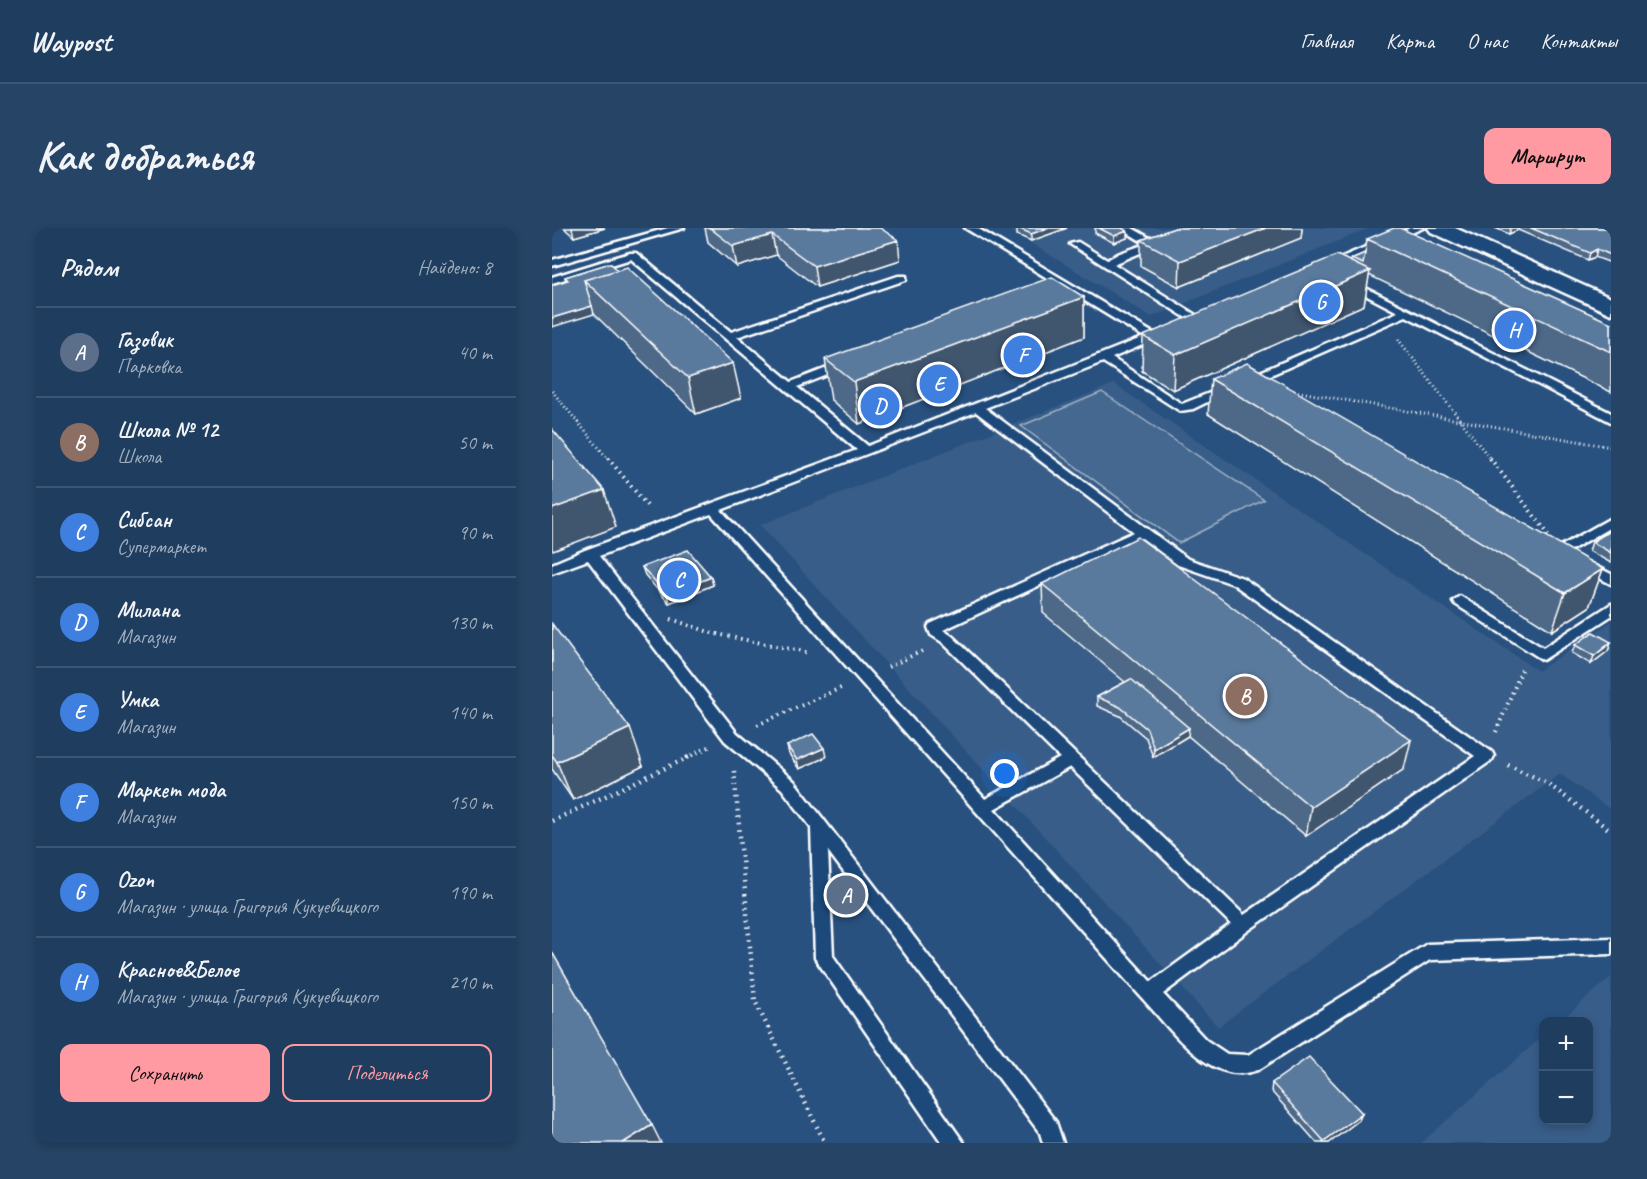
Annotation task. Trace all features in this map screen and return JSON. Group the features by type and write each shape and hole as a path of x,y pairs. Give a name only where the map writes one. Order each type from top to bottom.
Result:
{"street":[{"path":"1438,228 1611,307"}],"lane":[{"path":"552,263 679,228"},
{"path":"970,228 1152,337"},
{"path":"1125,228 1155,245"},
{"path":"1418,228 1326,273 1611,418"},
{"path":"1109,263 1122,255 1166,240"},
{"path":"552,569 866,451 1104,358 1190,321 1109,263 1075,244"},
{"path":"552,280 633,255 866,451"},
{"path":"728,336 902,279"},
{"path":"1052,288 1064,284"},
{"path":"1104,358 1180,408 1189,407 1405,313"},
{"path":"788,387 851,363"},
{"path":"1262,374 1290,390"},
{"path":"976,407 1183,562 1238,581 1486,756 1243,925 1150,993"},
{"path":"714,510 1150,993 1199,1046 1224,1063 1251,1064 1427,952 1611,946"},
{"path":"1556,548 1611,522"},
{"path":"1144,532 935,627 936,632 947,639 1243,925"},
{"path":"1556,548 1611,580"},
{"path":"590,553 731,737 788,784 1048,1129 1053,1143"},
{"path":"1460,601 1543,655 1611,609"},
{"path":"982,808 1071,759"},
{"path":"819,826 824,958 954,1143"}],"path":[{"path":"1385,321 1556,548"},
{"path":"1290,390 1611,447"},
{"path":"552,391 665,527"},
{"path":"630,605 712,633 852,662"},
{"path":"1543,655 1525,663 1486,756 1547,783 1611,831"},
{"path":"731,737 754,1001 825,1143"}],"shaded area":[{"path":"1006,228 1370,228 1151,317"},
{"path":"1114,384 1538,671 1611,622 1611,810 1560,774 1218,1027 760,525"},
{"path":"1102,392 1264,500 1179,543 1021,426"},
{"path":"1611,977 1611,1143 1421,1143 1539,1040 1539,1125 1593,1125 1593,1017 1565,1017"}],"building":[{"path":"710,228 880,228 898,240 814,266 772,235 733,246"},
{"path":"1018,228 1048,228 1031,234"},
{"path":"1099,228 1122,228 1127,231 1114,236"},
{"path":"1175,228 1266,228 1180,261 1141,240"},
{"path":"1394,228 1400,228 1611,323 1611,352 1367,239"},
{"path":"1531,228 1611,228 1611,255 1597,249 1590,253"},
{"path":"1365,253 1363,264 1351,259"},
{"path":"1337,255 1370,271 1175,355 1143,336"},
{"path":"610,263 618,270 584,280 592,306 552,318 552,285 568,280 565,277"},
{"path":"627,267 733,363 688,378 584,280"},
{"path":"1052,277 1084,297 854,382 825,359"},
{"path":"1247,363 1603,569 1565,593 1211,379"},
{"path":"552,429 604,490 552,509"},
{"path":"1611,530 1611,553 1592,542"},
{"path":"1138,537 1411,740 1311,807 1042,584"},
{"path":"688,550 711,577 667,595 642,567"},
{"path":"552,624 630,728 557,762 552,755"},
{"path":"1593,632 1611,642 1594,656 1575,645"},
{"path":"1131,679 1189,728 1154,749 1147,729 1120,707 1097,697"},
{"path":"813,734 824,748 797,760 787,746"},
{"path":"552,952 652,1125 623,1143 552,1143"},
{"path":"1309,1057 1362,1113 1324,1141 1272,1083"}],"place":[{"name":"Ozon","path":"1321,302"},
{"name":"Красное&Белое","path":"1514,330"},
{"name":"Маркет мода","path":"1023,355"},
{"name":"Умка","path":"939,384"},
{"name":"Милана","path":"880,406"},
{"name":"Сибсан","path":"679,580"},
{"name":"Школа № 12","path":"1245,696"},
{"name":"Газовик","path":"846,895"}]}
